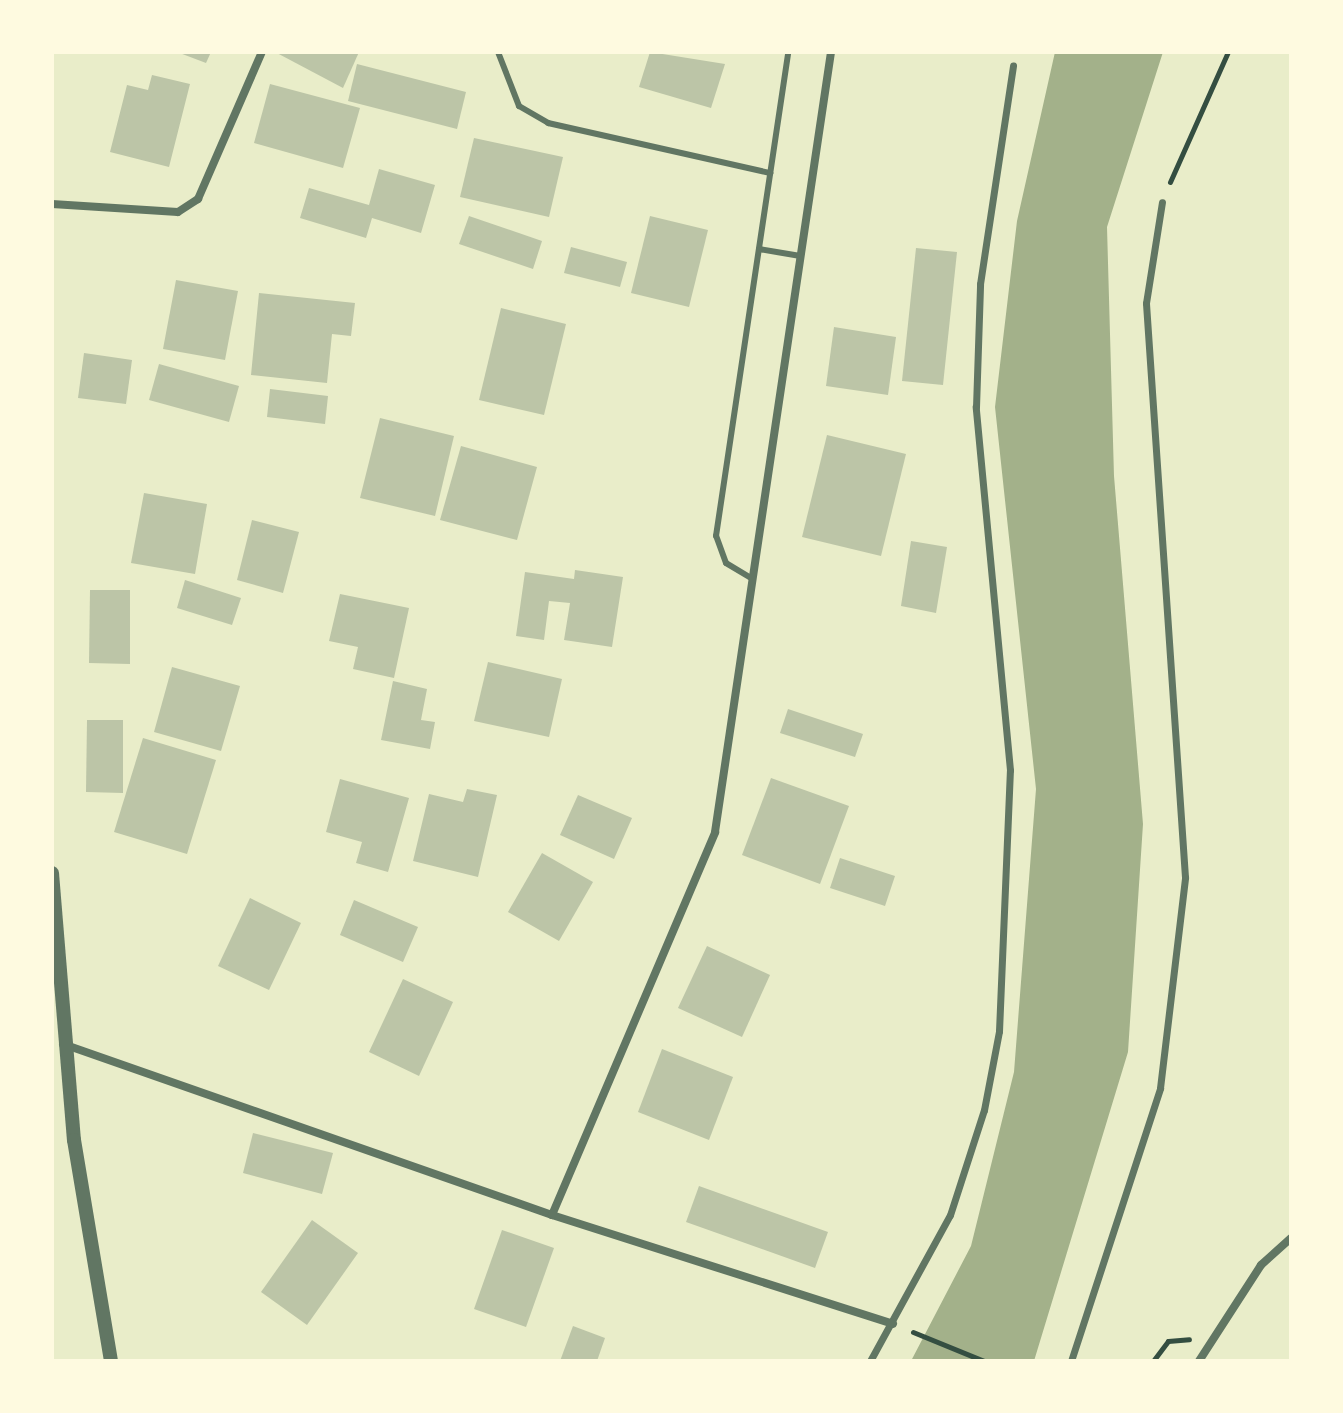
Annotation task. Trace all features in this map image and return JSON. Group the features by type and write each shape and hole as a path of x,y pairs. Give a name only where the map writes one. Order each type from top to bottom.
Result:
{"street":[{"path":"52,204 178,212 198,199 262,52"},
{"path":"552,1215 715,832 831,52"},
{"path":"870,1361 950,1215 984,1110 999,1031 1010,770 976,407 980,284 1013,65"},
{"path":"1071,1361 1160,1088 1185,877 1146,303 1162,202"},
{"path":"52,873 62,1044 111,1361"},
{"path":"62,1044 552,1215 893,1324"},
{"path":"1199,1361 1261,1265 1291,1238"}],"lane":[{"path":"498,52 519,106 548,123 770,173"},
{"path":"751,578 726,563 716,536 788,52"},
{"path":"759,249 800,256"}],"path":[{"path":"1162,202 1228,52"},
{"path":"893,1324 984,1361"},
{"path":"1153,1361 1168,1341 1186,1337 1207,1350"}],"shaded area":[{"path":"1055,52 1163,52 1107,227 1114,476 1143,824 1128,1052 1034,1361 911,1361 971,1246 1014,1072 1036,789 995,407 1017,221"}],"building":[{"path":"177,52 211,52 206,63"},
{"path":"275,52 359,52 343,88"},
{"path":"650,52 725,64 711,108 639,87"},
{"path":"357,64 466,92 457,129 348,101"},
{"path":"152,75 190,84 169,167 110,152 127,85 148,90"},
{"path":"270,84 360,108 343,168 254,143"},
{"path":"474,138 563,157 549,217 460,197"},
{"path":"379,169 435,185 421,233 372,218 366,238 300,218 309,188 369,205"},
{"path":"469,216 542,241 533,269 459,244"},
{"path":"650,216 708,230 689,307 631,293"},
{"path":"571,247 627,262 620,287 564,273"},
{"path":"916,248 957,252 943,385 902,381"},
{"path":"176,280 238,291 225,360 163,349"},
{"path":"259,293 355,303 351,336 332,334 327,383 251,375"},
{"path":"501,308 566,324 544,415 479,400"},
{"path":"834,327 896,337 888,395 826,386"},
{"path":"84,353 132,360 126,404 78,398"},
{"path":"159,364 239,386 229,422 149,400"},
{"path":"270,389 328,396 325,424 267,417"},
{"path":"380,418 454,436 435,516 360,498"},
{"path":"827,435 906,454 881,556 802,537"},
{"path":"461,446 537,467 517,540 440,520"},
{"path":"144,493 207,504 195,574 131,563"},
{"path":"252,520 299,532 283,593 237,580"},
{"path":"911,541 947,547 936,613 901,606"},
{"path":"575,570 623,577 612,647 564,640 570,603 549,601 544,640 516,636 525,572 574,579"},
{"path":"185,580 241,598 232,625 177,608"},
{"path":"90,590 130,590 130,664 89,663"},
{"path":"340,594 409,608 394,678 353,669 358,647 329,641"},
{"path":"488,662 562,679 549,737 474,721"},
{"path":"172,667 240,686 221,751 154,732"},
{"path":"393,681 427,689 421,720 435,722 430,749 381,740"},
{"path":"788,709 863,734 855,757 780,733"},
{"path":"87,720 123,720 123,793 86,792"},
{"path":"143,738 216,760 187,854 114,832"},
{"path":"771,778 849,806 820,884 742,855"},
{"path":"340,779 409,798 388,872 356,863 362,842 326,832"},
{"path":"467,789 497,795 478,877 413,861 429,794 463,802"},
{"path":"578,795 632,818 614,859 560,835"},
{"path":"542,853 593,882 559,941 508,912"},
{"path":"840,858 895,876 885,906 830,888"},
{"path":"250,898 301,923 269,990 218,966"},
{"path":"354,900 418,927 403,962 340,935"},
{"path":"707,946 770,975 742,1037 678,1008"},
{"path":"403,979 453,1002 419,1076 369,1052"},
{"path":"662,1049 733,1077 709,1140 638,1112"},
{"path":"253,1133 333,1153 322,1194 243,1173"},
{"path":"699,1186 828,1232 815,1268 686,1222"},
{"path":"312,1220 358,1253 307,1325 261,1292"},
{"path":"502,1230 554,1248 526,1327 474,1309"},
{"path":"573,1326 605,1338 597,1361 560,1361"}]}
